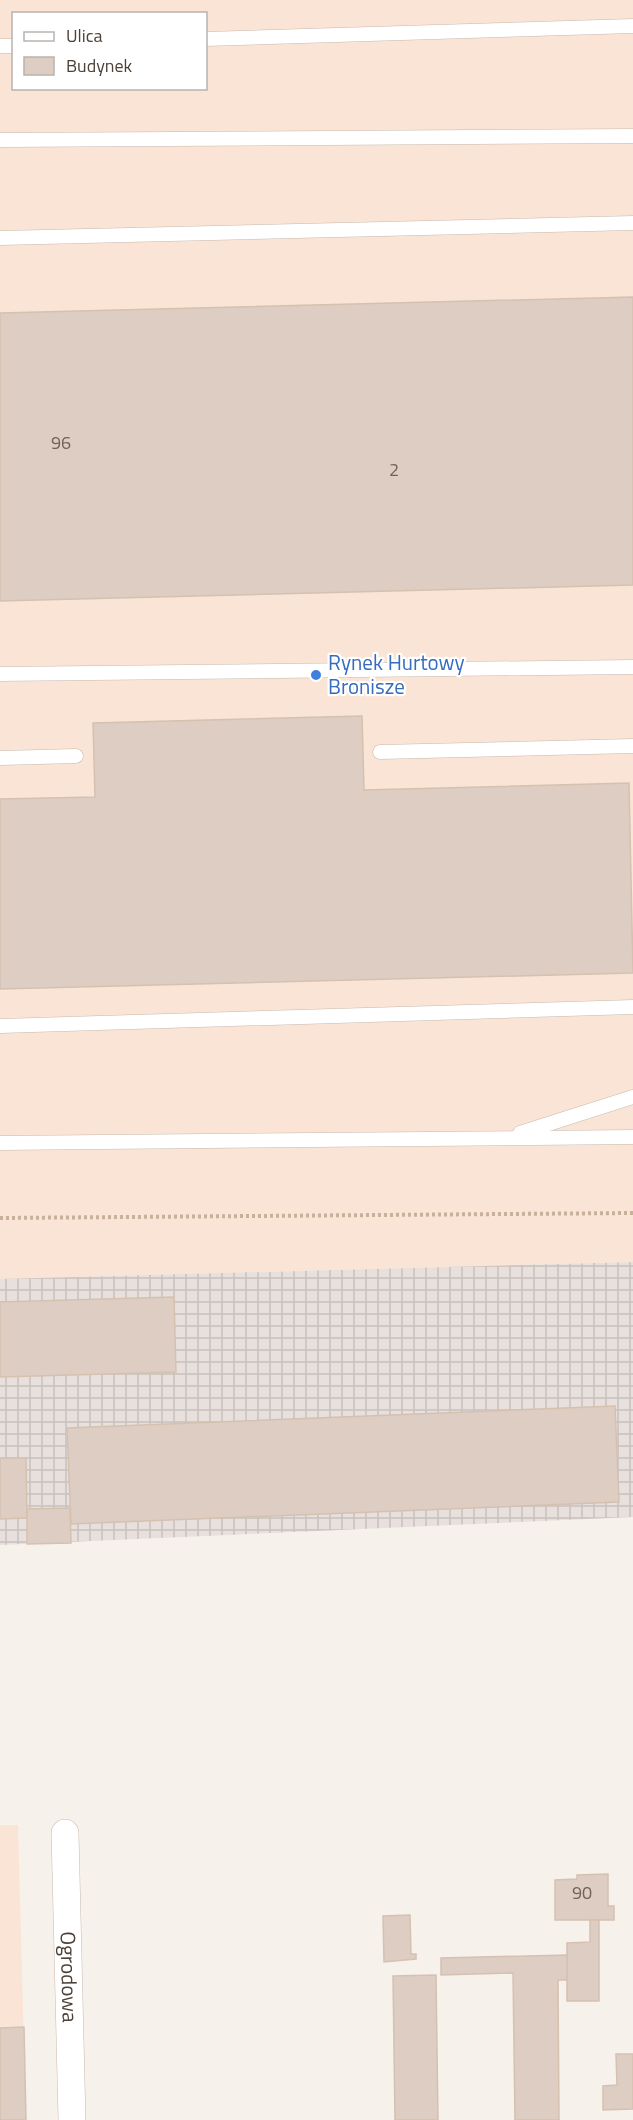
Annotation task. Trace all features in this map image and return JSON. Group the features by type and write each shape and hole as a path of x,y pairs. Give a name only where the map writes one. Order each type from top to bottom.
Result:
{"street":[{"name":"Ogrodowa","path":"65,1833 72,2120"}],"lane":[{"path":"207,39 633,26"},
{"path":"0,140 633,136"},
{"path":"0,238 633,223"},
{"path":"0,674 633,667"},
{"path":"380,752 633,746"},
{"path":"0,758 76,756"},
{"path":"0,1026 633,1007"},
{"path":"507,1138 633,1097"},
{"path":"0,1143 633,1137"}],"path":[{"path":"0,1218 633,1213"}],"shaded area":[{"name":"Rynek Hurtowy Bronisze","path":"0,0 633,0 633,1262 0,1279"},
{"path":"633,1262 633,1517 0,1545 0,1279"},
{"path":"0,1825 18,1825 26,2120 0,2120"}],"building":[{"path":"633,297 633,585 0,601 0,313"},
{"path":"362,716 364,790 629,783 633,973 0,989 0,799 95,797 93,723"},
{"path":"174,1297 176,1372 0,1377 0,1302"},
{"path":"615,1406 619,1502 71,1524 67,1428"},
{"path":"0,1458 26,1458 27,1518 0,1519"},
{"path":"70,1508 71,1543 27,1544 27,1509"},
{"path":"608,1874 608,1906 614,1906 614,1920 555,1920 555,1880 577,1879 577,1875"},
{"path":"410,1915 411,1954 416,1954 416,1959 384,1962 383,1916"},
{"path":"590,1920 599,1920 599,2001 567,2001 567,1943 590,1942"},
{"path":"567,1955 567,1980 558,1980 559,2120 515,2120 513,1973 441,1975 441,1958"},
{"path":"436,1975 438,2120 395,2120 393,1976"},
{"path":"24,2027 26,2120 0,2120 0,2028"},
{"path":"616,2054 633,2054 633,2109 603,2110 603,2086 617,2085"}],"place":[{"name":"Rynek Hurtowy Bronisze","path":"316,675"}]}
